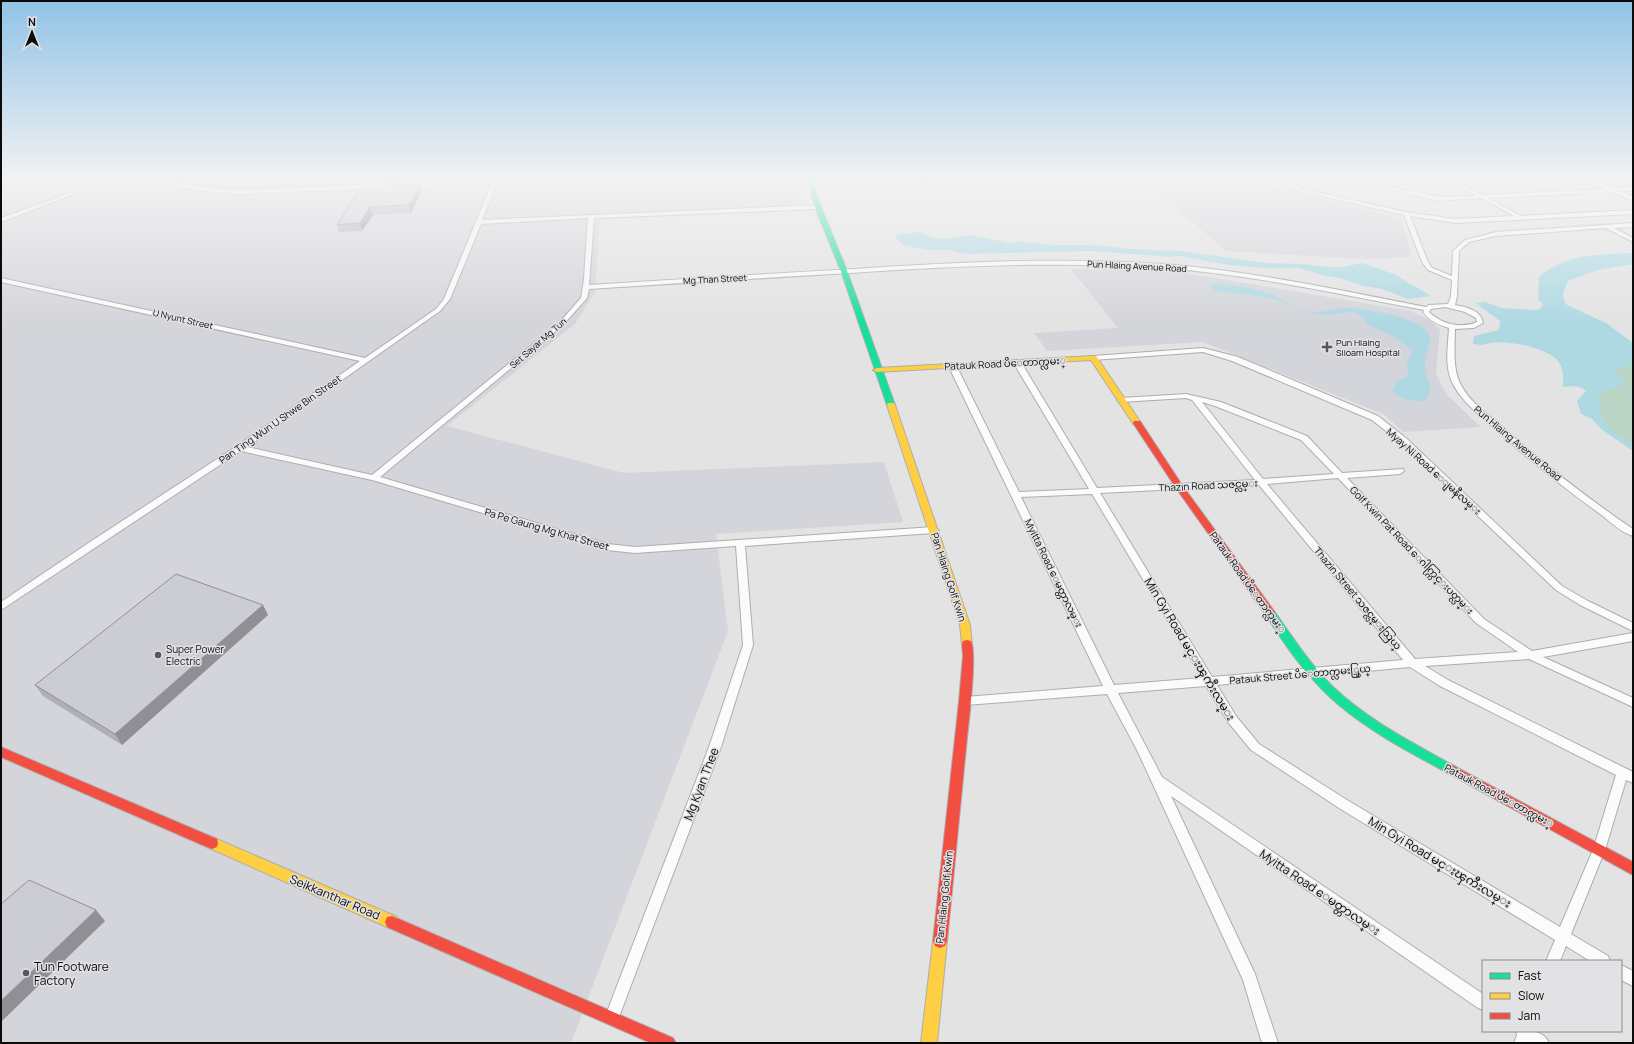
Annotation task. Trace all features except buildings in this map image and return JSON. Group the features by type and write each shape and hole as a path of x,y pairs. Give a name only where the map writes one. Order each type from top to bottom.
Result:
{"street":[{"name":"Pan Ting Wun U Shwe Bin Street","path":"1,607 90,546 240,448 438,310 447,299 476,228"},
{"name":"Set Sayar Mg Tun","path":"374,478 561,324 584,298 589,228"},
{"name":"Pan Hlaing Golf Kwin","path":"826,228 844,274 934,530 965,625 968,656 965,701 929,1043"},
{"path":"1411,228 1425,262 1430,269 1440,275 1454,279"},
{"path":"1451,306 1456,251 1467,241 1498,233 1594,228"},
{"path":"1608,228 1633,240"},
{"name":"Pun Hlaing Avenue Road","path":"844,274 1073,266 1154,268 1206,274 1427,310"},
{"name":"Mg Than Street","path":"586,287 844,274"},
{"name":"U Nyunt Street","path":"1,280 365,360"},
{"path":"1435,306 1451,306 1474,314 1480,320 1478,325 1452,325 1434,319 1427,310 1435,306"},
{"name":"Pun Hlaing Avenue Road","path":"1452,325 1453,372 1456,384 1466,398 1542,465 1600,511 1633,533"},
{"name":"Myay Ni Road ေျမနီလမ္း","path":"1093,358 1203,350 1235,359 1375,418 1404,441 1559,588 1579,601 1633,627"},
{"name":"Patauk Road ပိေတာက္လမး္","path":"877,370 1093,358 1179,486 1314,673 1330,691 1363,717 1432,759 1633,869"},
{"name":"Min Gyi Road မင္းၾကီးလမ္း","path":"1017,362 1232,720 1255,747 1350,808 1601,960"},
{"name":"Myitta Road ေမတ္တာလမ္း","path":"952,365 1111,690 1157,780 1250,979 1270,1043"},
{"path":"1121,400 1186,396 1195,398"},
{"name":"Golf Kwin Pat Road ေဂါက္ကြင္းပတ္လမ္း","path":"1195,398 1218,404 1304,438 1480,621 1530,655 1633,703"},
{"name":"Thazin Street သဇင္လမ္းသြယ္","path":"1195,398 1262,482 1412,663 1444,682 1628,775"},
{"name":"Pa Pe Gaung Mg Khat Street","path":"240,448 374,478 607,547 635,550 934,530"},
{"name":"Thazin Road သဇင္လမ္း","path":"1016,495 1096,492 1262,482 1400,471"},
{"name":"Mg Kyan Thee","path":"612,1017 715,747 748,645 740,544"},
{"name":"Patauk Street ပိေတာက္လမး္သြယ္","path":"965,701 1209,682 1412,663 1530,655 1633,637"},
{"name":"Seikkanthar Road","path":"1,752 612,1017 668,1043"},
{"path":"1553,960 1628,775"},
{"name":"Myitta Road ေမတ္တာလမ္း","path":"1157,780 1482,1002"},
{"path":"1622,973 1633,979"},
{"path":"1524,1034 1541,1043"}],"shaded area":[{"path":"1,228 599,228 595,292 575,324 447,426 624,473 884,462 903,522 716,534 728,631 571,1043 1,1043"},
{"path":"1199,228 1404,228 1412,257 1364,259 1226,251"},
{"name":"Pun Hlaing Siloam Hospital","path":"1071,269 1136,270 1192,274 1411,311 1431,321 1440,329 1436,374 1447,395 1481,427 1403,432 1385,415 1203,342 1047,351 1034,333 1118,328"}],"green space":[{"path":"1576,357 1633,357 1633,448 1607,430"}],"water":[{"path":"920,232 933,238 946,239 972,235 1008,243 1018,241 1052,245 1093,245 1131,249 1180,251 1267,263 1343,267 1362,263 1394,274 1431,296 1408,299 1382,289 1363,286 1344,279 1326,276 1298,268 1265,268 1229,265 1179,256 1172,257 1092,251 969,254 959,253 952,250 929,250 903,245 895,238 898,234"},
{"path":"1633,253 1633,264 1598,270 1568,281 1563,296 1567,305 1606,323 1633,343 1633,364 1614,371 1615,375 1624,380 1623,385 1598,394 1597,399 1600,403 1599,410 1601,416 1605,422 1622,438 1633,445 1633,451 1601,429 1592,419 1581,414 1577,401 1586,391 1573,386 1563,387 1563,373 1561,367 1558,361 1552,356 1544,351 1510,343 1499,342 1483,345 1473,344 1474,336 1499,330 1500,321 1476,303 1484,302 1502,308 1538,310 1543,304 1538,299 1539,277 1550,269 1572,259 1595,255"},
{"path":"1213,284 1258,290 1273,295 1297,308 1311,312 1321,312 1344,308 1364,309 1393,315 1418,324 1426,330 1430,337 1425,367 1430,390 1425,401 1407,400 1392,392 1396,381 1409,376 1406,364 1413,351 1396,338 1366,323 1362,317 1357,314 1346,312 1326,315 1314,314 1303,311 1269,298 1213,290 1209,286"}],"traffic: fast":[{"path":"826,228 844,271 891,405"},
{"path":"1270,613 1307,665 1327,688 1343,702 1396,739 1452,770"}],"traffic: slow":[{"path":"877,370 1093,358 1137,423"},
{"path":"891,405 965,625 967,644"},
{"path":"212,843 392,922"},
{"path":"929,1043 940,941"}],"traffic: jam":[{"path":"1137,423 1179,486 1270,613"},
{"path":"940,941 965,701 968,656 967,644"},
{"path":"1,752 212,843"},
{"path":"1452,770 1633,869"},
{"path":"392,922 668,1043"}],"place":[{"name":"Pun Hlaing Siloam Hospital","path":"1327,347"},
{"name":"Super Power Electric","path":"158,655"},
{"name":"Tun Footware Factory","path":"26,973"}]}
